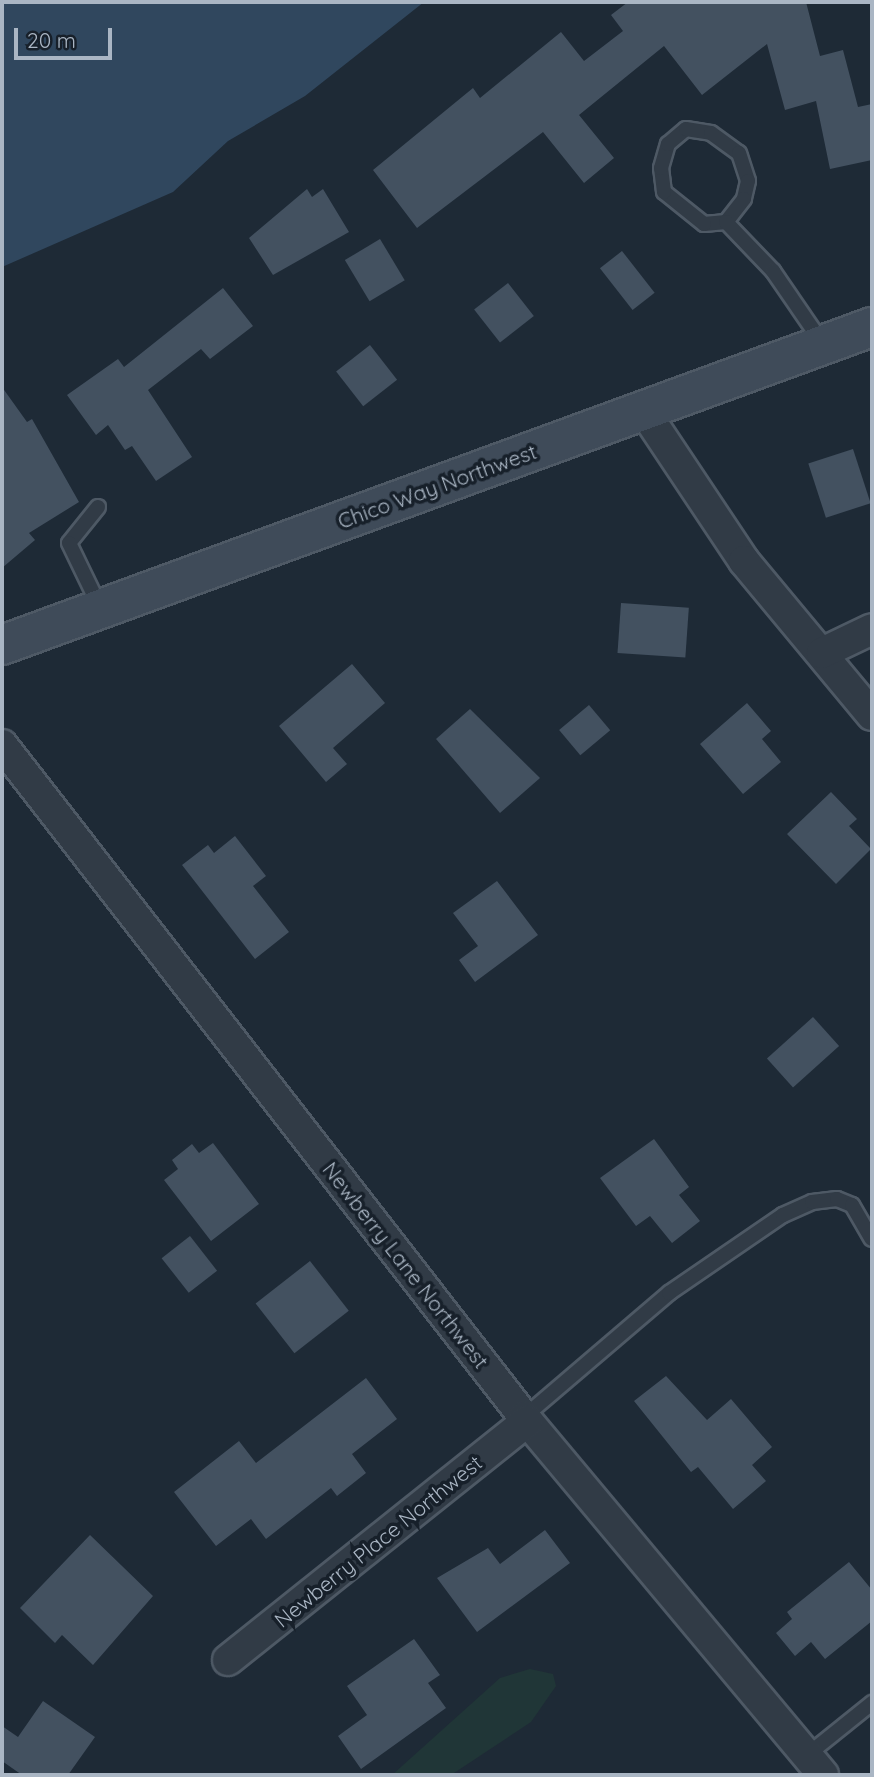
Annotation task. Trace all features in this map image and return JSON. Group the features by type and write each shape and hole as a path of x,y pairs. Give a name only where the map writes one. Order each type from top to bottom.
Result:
{"main road":[{"name":"Chico Way Northwest","path":"2,645 872,327"}],"street":[{"path":"644,411 744,561 872,715"},
{"path":"822,653 872,629"},
{"name":"Newberry Lane Northwest","path":"2,744 526,1419 814,1766"},
{"name":"Newberry Place Northwest","path":"228,1660 526,1419"}],"lane":[{"path":"686,129 711,132 739,153 748,181 726,222 704,224 664,192 661,168 668,144 686,129"},
{"path":"726,222 773,271 824,345"},
{"path":"98,507 69,543 101,609"},
{"path":"526,1419 668,1293 783,1215 812,1202 837,1199 852,1205 872,1239"},
{"path":"814,1766 872,1703"}],"green space":[{"path":"530,1669 553,1674 556,1686 531,1722 451,1775 392,1775 500,1678"}],"water":[{"path":"2,2 424,2 305,96 228,141 173,192 2,267"}],"building":[{"path":"628,2 806,2 820,56 843,50 858,107 872,104 872,160 830,169 816,101 785,110 767,44 702,95 664,46 579,115 614,158 584,183 543,132 417,228 373,170 473,88 480,98 561,32 584,61 623,31 611,15"},
{"path":"307,189 312,197 323,189 349,232 273,275 249,238"},
{"path":"380,239 405,280 370,301 345,260"},
{"path":"622,251 655,293 633,310 600,268"},
{"path":"508,283 534,316 500,343 474,309"},
{"path":"223,288 253,326 210,359 201,349 148,390 192,457 156,481 132,446 125,450 108,425 96,435 67,395 118,359 124,367"},
{"path":"370,345 397,380 363,406 336,371"},
{"path":"2,387 27,422 32,419 79,502 29,533 35,540 2,568"},
{"path":"853,449 871,503 826,518 808,464"},
{"path":"621,603 689,608 685,658 618,653"},
{"path":"352,664 385,703 333,748 347,764 326,782 279,726"},
{"path":"747,703 771,731 762,739 781,762 743,794 700,744"},
{"path":"589,705 610,730 580,755 559,730"},
{"path":"470,709 540,778 500,813 436,739"},
{"path":"831,792 857,819 849,826 871,849 836,884 787,834"},
{"path":"235,836 266,876 253,886 289,932 255,959 182,865 208,845 214,853"},
{"path":"497,881 538,935 475,982 459,960 478,946 453,913"},
{"path":"813,1017 839,1046 793,1087 767,1058"},
{"path":"654,1139 689,1187 679,1195 700,1221 672,1243 650,1216 636,1226 600,1178"},
{"path":"213,1143 259,1204 211,1241 164,1180 178,1169 172,1160 192,1144 199,1153"},
{"path":"190,1236 217,1271 189,1293 162,1258"},
{"path":"310,1261 349,1311 294,1353 256,1303"},
{"path":"666,1376 707,1420 731,1399 772,1447 752,1465 766,1481 733,1509 698,1467 691,1472 634,1401"},
{"path":"366,1378 397,1419 352,1454 366,1473 337,1496 331,1488 266,1539 251,1519 216,1546 174,1492 239,1441 256,1463"},
{"path":"545,1530 570,1563 477,1632 437,1578 488,1548 500,1564"},
{"path":"90,1535 153,1596 93,1665 62,1635 55,1643 20,1608"},
{"path":"849,1562 872,1590 872,1621 825,1659 811,1642 795,1656 776,1633 792,1619 787,1612"},
{"path":"414,1639 440,1675 428,1683 446,1708 361,1769 338,1736 367,1715 347,1686"},
{"path":"43,1701 95,1737 68,1775 22,1775 2,1761 2,1726 18,1737"}]}
